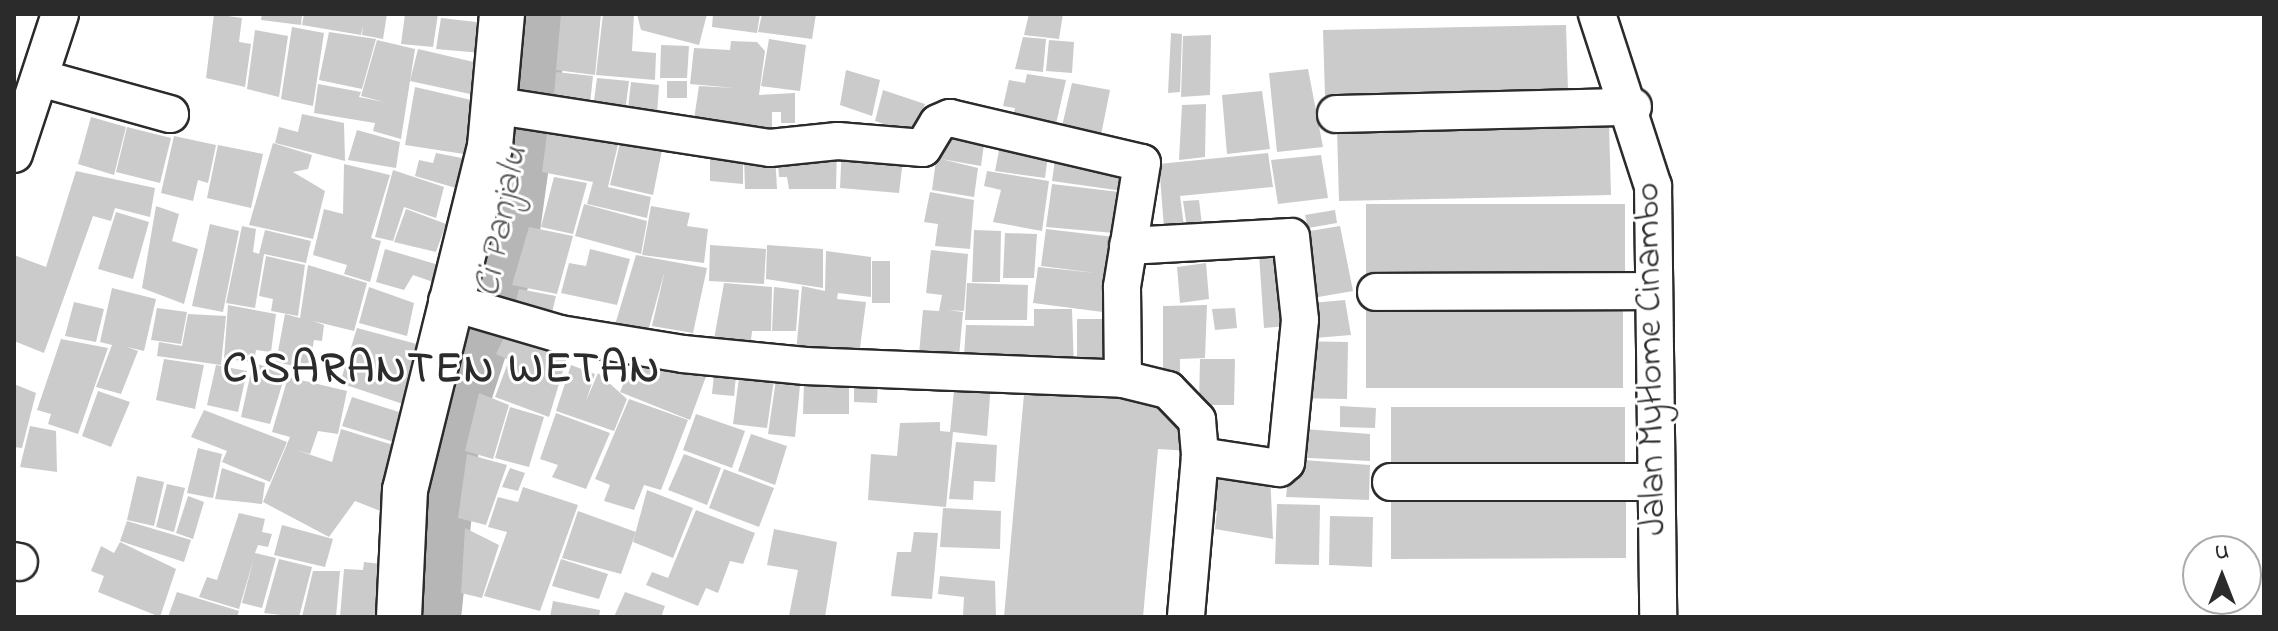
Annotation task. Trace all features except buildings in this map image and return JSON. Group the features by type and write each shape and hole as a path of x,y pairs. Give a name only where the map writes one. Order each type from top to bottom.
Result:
{"street":[{"path":"14,154 60,14"},
{"path":"399,617 405,490 506,108 502,14"},
{"name":"Jalan MyHome Cinambo","path":"1597,14 1633,107 1653,186 1658,617"},
{"path":"40,78 170,114"},
{"path":"1336,114 1633,107"},
{"path":"506,108 549,117 770,148 838,141 923,148 938,123 950,118 1142,163 1128,246 1123,379"},
{"path":"1128,246 1291,237 1300,320 1286,462 1279,468 1200,456"},
{"path":"1376,292 1654,291"},
{"path":"454,303 560,334 747,362 1123,379 1188,404 1200,456 1186,617"},
{"path":"1391,482 1656,482"}],"waterway":[{"name":"Ci Panjalu","path":"428,617 448,427 503,258 537,14"}],"district":[{"name":"CISARANTEN WETAN","path":"442,370"}]}
